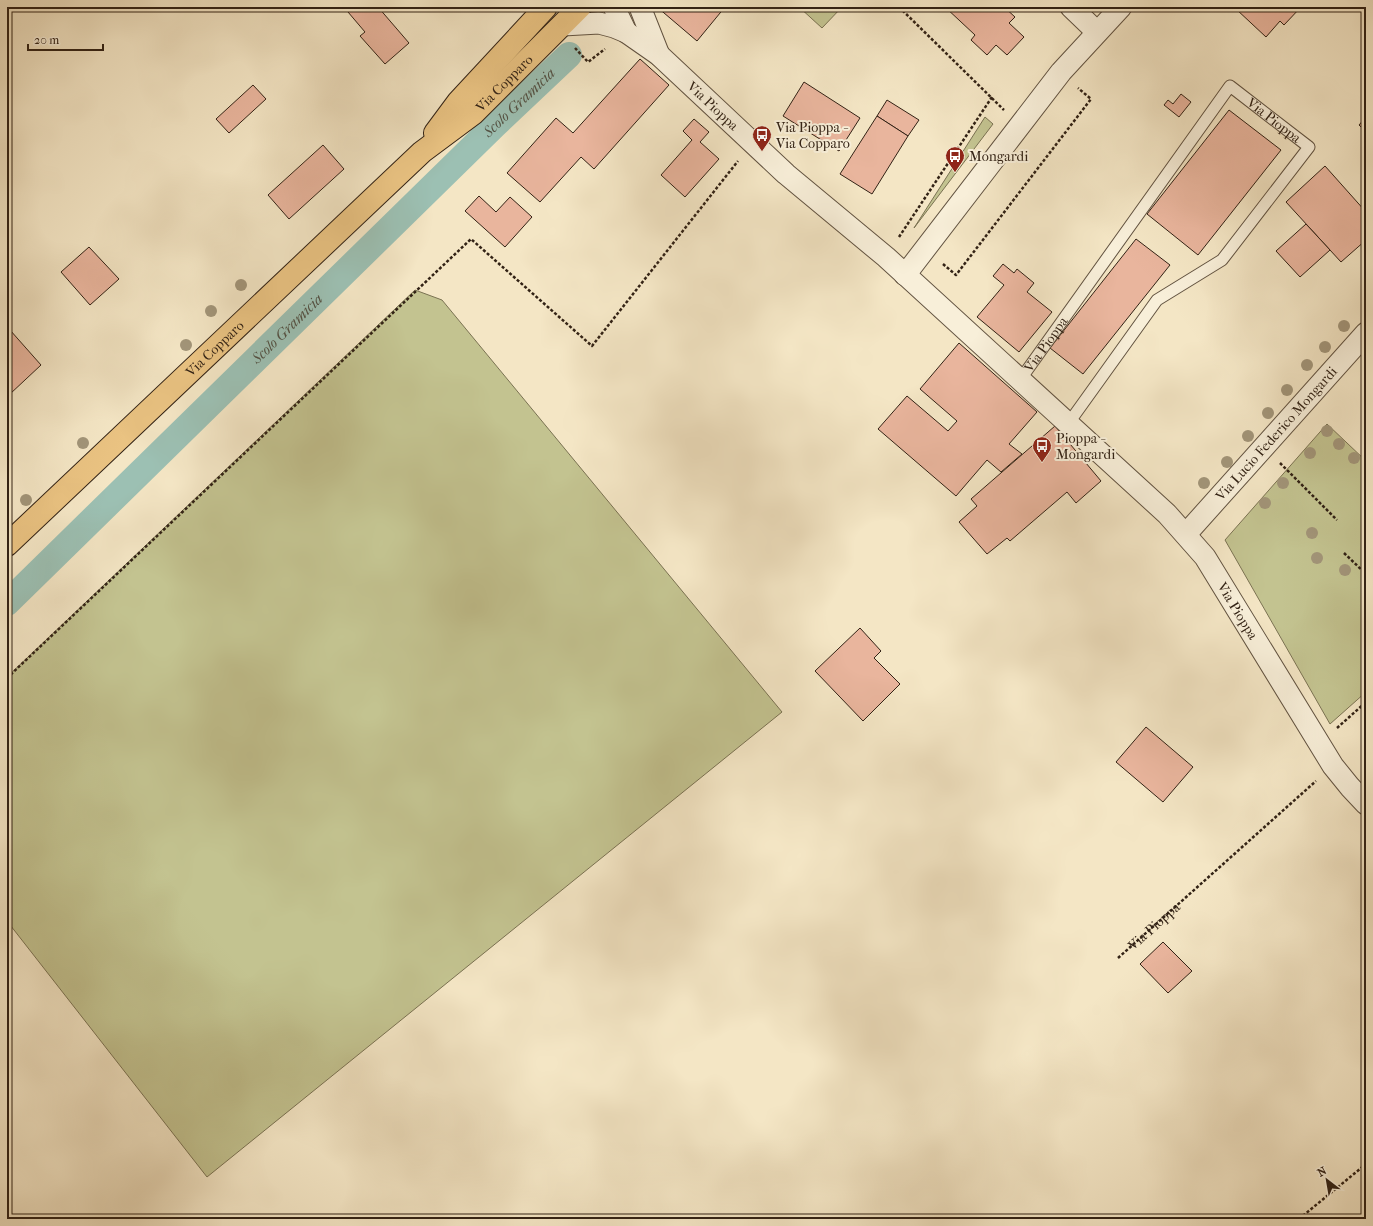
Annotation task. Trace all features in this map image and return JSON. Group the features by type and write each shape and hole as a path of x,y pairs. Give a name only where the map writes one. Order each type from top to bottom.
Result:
{"main road":[{"name":"Via Copparo","path":"422,152 458,102 546,7"},
{"name":"Via Copparo","path":"7,545 422,152 473,114 580,7"}],"street":[{"name":"Via Pioppa","path":"614,7 626,32"},
{"name":"Via Pioppa","path":"640,7 659,55"},
{"path":"1071,7 1097,32"},
{"path":"905,275 1061,72 1121,7"},
{"name":"Via Pioppa","path":"563,25 598,23 626,32 659,55 786,174 886,257 1167,514 1205,557 1333,766 1366,804"},
{"name":"Via Lucio Federico Mongardi","path":"1186,534 1366,333"}],"lane":[{"name":"Via Pioppa","path":"1020,380 1230,86 1309,147 1222,260 1157,300 1068,424"}],"path":[{"path":"899,7 1020,125"},
{"path":"886,257 992,97"},
{"path":"7,678 471,239 592,346 737,160 743,166"},
{"path":"1274,467 1279,462 1338,520"},
{"path":"1344,553 1366,574"},
{"path":"1336,728 1366,702"},
{"name":"Via Pioppa","path":"1118,958 1333,766"},
{"path":"1299,1219 1366,1164"}],"green space":[{"path":"799,7 842,7 822,28"},
{"path":"985,117 993,124 914,228"},
{"path":"415,290 442,300 782,712 207,1177 7,921 7,677"},
{"path":"1327,424 1366,461 1366,692 1330,724 1225,540"}],"building":[{"path":"353,7 378,7 409,43 385,64 360,36 365,32 348,12"},
{"path":"657,7 725,7 697,41"},
{"path":"945,7 1004,7 1015,17 1009,23 1024,37 1007,55 996,45 987,55 971,40 975,35"},
{"path":"1238,7 1301,7 1284,25 1280,21 1266,37 1236,9"},
{"path":"640,59 669,85 594,169 581,157 540,202 507,173 556,118 573,133"},
{"path":"804,82 860,118 839,151 783,116"},
{"path":"253,85 266,99 229,133 216,119"},
{"path":"1181,94 1191,102 1179,117 1164,105 1168,100 1173,104"},
{"path":"887,100 919,120 908,136 877,116"},
{"path":"1229,110 1281,150 1198,255 1147,214"},
{"path":"877,116 908,136 872,194 840,174"},
{"path":"1366,117 1366,132 1359,125"},
{"path":"694,119 709,132 700,142 719,159 685,197 661,175 692,140 683,131"},
{"path":"323,145 344,169 289,219 268,195"},
{"path":"1325,166 1366,212 1366,240 1341,262 1286,202"},
{"path":"479,196 496,212 510,197 532,217 505,247 465,211"},
{"path":"1306,224 1330,250 1300,277 1276,251"},
{"path":"1136,239 1170,265 1083,374 1050,348"},
{"path":"89,247 119,279 90,305 61,272"},
{"path":"1003,264 1014,273 1017,269 1034,283 1027,292 1052,312 1019,352 977,317 1004,285 993,276"},
{"path":"10,330 41,365 10,394 7,391 7,333"},
{"path":"959,343 1037,412 1009,444 1022,454 1001,472 987,460 956,496 878,429 907,396 948,431 957,421 920,389"},
{"path":"1055,426 1101,481 1076,503 1067,492 1010,541 1007,538 987,554 959,522 977,506 971,499"},
{"path":"860,628 881,651 874,658 900,684 863,721 815,671"},
{"path":"1146,727 1193,767 1163,802 1116,762"},
{"path":"1163,942 1192,971 1168,993 1140,964"}],"waterway":[{"name":"Scolo Gramicia","path":"7,603 495,125 569,55"}],"place":[{"name":"Via Pioppa - Via Copparo","path":"762,152"},
{"name":"Mongardi","path":"955,173"},
{"name":"Pioppa - Mongardi","path":"1042,463"}]}
